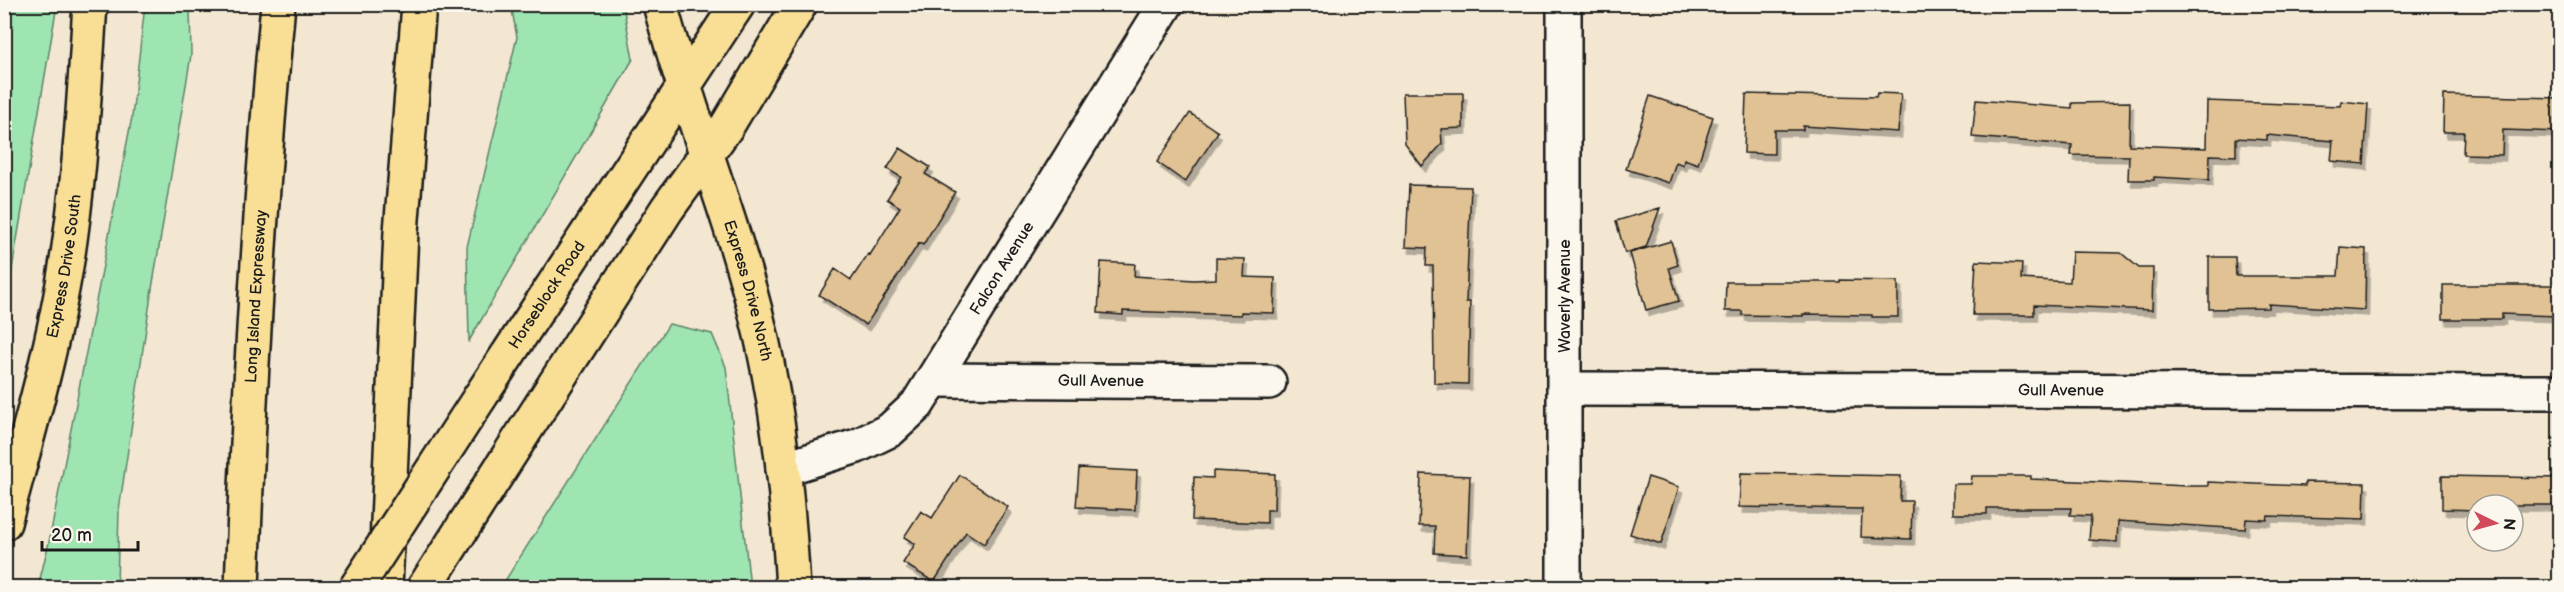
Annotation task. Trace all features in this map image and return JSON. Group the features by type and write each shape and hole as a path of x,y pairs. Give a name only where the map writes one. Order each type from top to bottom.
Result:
{"main road":[{"name":"Express Drive South","path":"4,523 50,346 67,262 78,166 90,4"},
{"name":"Long Island Expressway","path":"242,588 246,468 260,239 278,4"},
{"path":"385,588 401,232 419,4"},
{"name":"Express Drive North","path":"660,4 684,89 741,263 760,334 773,394 783,469 793,588"},
{"name":"Horseblock Road","path":"356,588 738,4"},
{"path":"424,588 667,209 727,126 800,4"}],"street":[{"name":"Falcon Avenue","path":"783,469 857,446 890,430 917,405 1166,4"},
{"name":"Waverly Avenue","path":"1564,4 1564,588"},
{"name":"Gull Avenue","path":"933,380 1269,382"},
{"name":"Gull Avenue","path":"1565,389 2559,392"}],"green space":[{"path":"5,4 50,5 56,11 5,310"},
{"path":"145,5 190,5 191,55 151,295 119,510 117,587 38,587 49,542 132,117"},
{"path":"511,5 623,5 633,59 469,341 467,247 517,37"},
{"path":"669,324 712,334 726,367 750,587 501,587"}],"building":[{"path":"1403,93 1463,93 1463,128 1441,129 1442,144 1422,166 1405,144"},
{"path":"1877,93 1901,94 1898,132 1803,126 1803,130 1774,130 1774,154 1744,153 1746,94 1876,97"},
{"path":"2444,95 2559,98 2559,132 2503,130 2502,155 2463,154 2464,132 2443,132"},
{"path":"1650,96 1713,117 1698,164 1684,159 1683,165 1676,162 1669,183 1626,169"},
{"path":"1976,100 2072,108 2072,103 2130,102 2129,145 2206,148 2207,101 2340,106 2341,101 2368,104 2364,164 2331,161 2333,141 2267,135 2267,140 2236,138 2236,156 2210,155 2209,180 2154,177 2154,180 2128,180 2129,156 2071,155 2072,145 1972,137"},
{"path":"1190,113 1218,132 1185,182 1157,162"},
{"path":"900,148 930,167 925,174 955,192 923,245 919,243 866,325 819,295 835,269 851,280 868,254 870,255 900,207 887,199 901,177 887,169"},
{"path":"1409,185 1471,187 1466,302 1470,302 1468,384 1434,383 1433,266 1426,266 1427,248 1406,247"},
{"path":"1660,208 1646,247 1625,253 1616,221"},
{"path":"1671,241 1678,265 1669,268 1679,301 1646,310 1630,253"},
{"path":"2340,247 2366,249 2365,310 2269,304 2269,308 2209,309 2209,257 2235,257 2236,276 2338,276"},
{"path":"2072,252 2121,253 2139,268 2153,268 2152,310 2034,305 2034,315 1973,315 1976,261 2022,263 2021,279 2070,282"},
{"path":"1216,258 1245,259 1244,277 1275,278 1274,313 1241,312 1241,315 1123,311 1123,315 1098,313 1101,262 1135,264 1134,276 1194,280 1216,279"},
{"path":"1840,280 1898,281 1898,317 1742,315 1742,311 1725,311 1726,282 1840,282"},
{"path":"2443,285 2559,285 2559,316 2502,314 2502,319 2443,319"},
{"path":"1079,468 1137,471 1135,510 1076,507"},
{"path":"1213,471 1275,474 1274,510 1267,510 1267,523 1192,520 1194,477 1213,478"},
{"path":"1741,473 1901,476 1900,501 1912,501 1911,539 1861,537 1862,509 1739,507"},
{"path":"1421,474 1470,476 1467,555 1434,553 1435,526 1419,526"},
{"path":"960,475 1008,507 984,544 966,532 934,582 903,563 915,544 904,537 921,511 932,518"},
{"path":"1972,476 2031,476 2031,479 2188,486 2208,486 2208,482 2305,486 2305,482 2365,483 2364,519 2268,516 2267,520 2246,519 2245,529 2118,521 2117,542 2089,540 2091,516 2070,515 2071,508 1987,508 1987,514 1953,514 1953,484 1971,484"},
{"path":"2442,476 2559,478 2559,505 2525,505 2525,493 2465,493 2465,510 2442,509"},
{"path":"1648,477 1679,487 1661,544 1630,534"}]}
